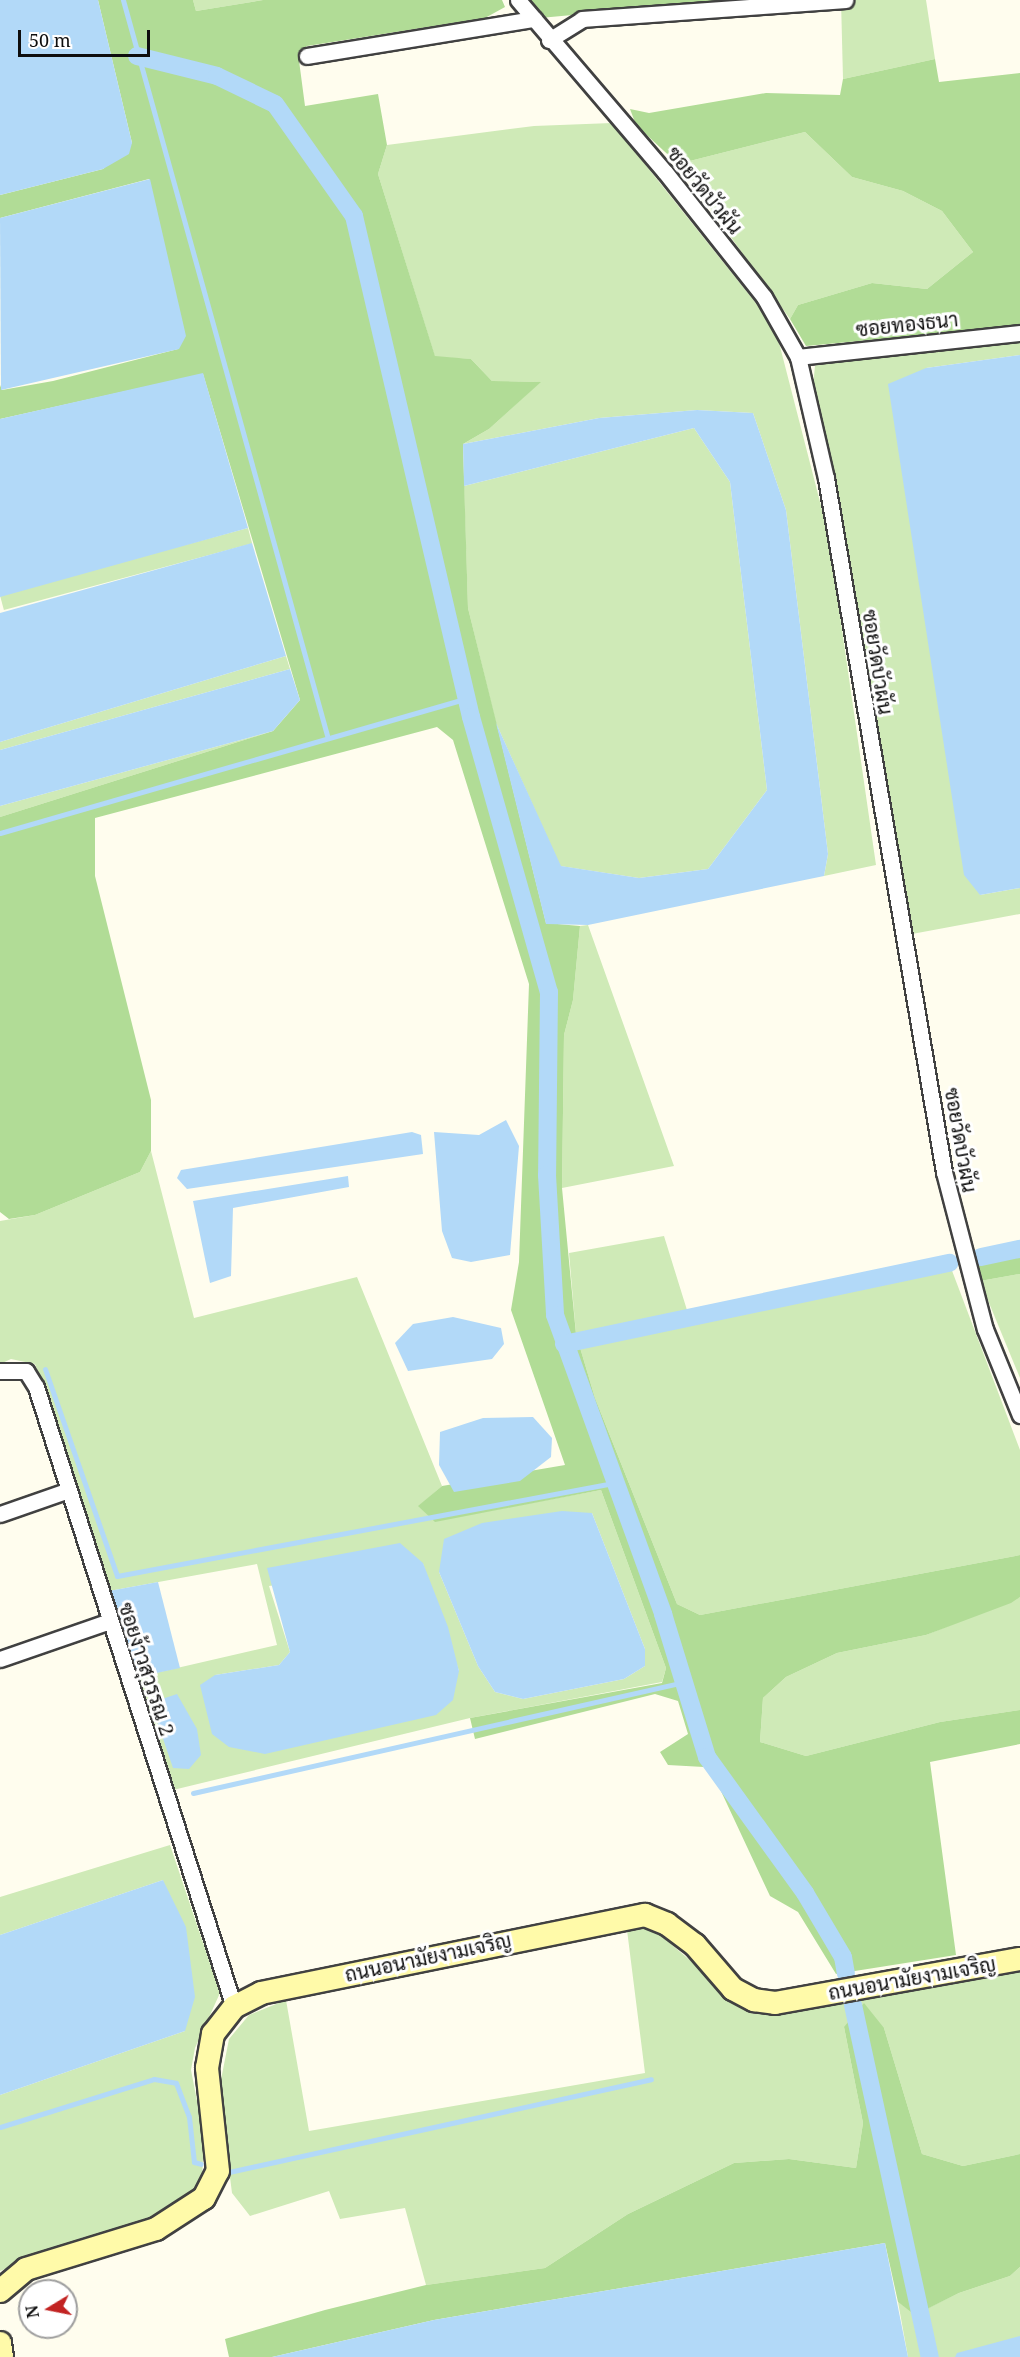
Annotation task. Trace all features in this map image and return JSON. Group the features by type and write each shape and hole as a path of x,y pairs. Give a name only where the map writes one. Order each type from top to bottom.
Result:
{"street":[{"name":"ซอยวัดบัวผัน","path":"518,0 549,40 627,126 764,297 798,357 826,478 944,1172 985,1329 1020,1415"},
{"path":"549,40 582,19 845,0"},
{"path":"307,56 534,19"},
{"name":"ซอยทองธนา","path":"798,357 1020,333"},
{"name":"ซอยง้าวสุวรรณ 2","path":"0,1371 26,1371 36,1387 66,1491 234,2007"},
{"path":"0,1514 66,1491"},
{"path":"0,1659 110,1621"},
{"name":"ถนนอนามัยงามเจริญ","path":"0,2290 26,2269 156,2229 204,2198 218,2171 207,2068 213,2034 234,2007 261,1993 645,1915 668,1924 695,1944 733,1989 764,2001 1020,1959"},
{"path":"0,2343 2,2357"}],"green space":[{"path":"98,0 193,0 196,11 263,0 502,0 505,7 485,18 307,46 298,53 305,106 378,94 387,145 378,174 435,356 471,359 492,381 541,382 489,429 463,444 468,608 546,923 580,926 573,1000 564,1035 562,1188 576,1334 595,1398 677,1604 700,1615 1020,1555 1020,1597 1011,1603 926,1635 837,1653 786,1677 763,1698 760,1742 806,1756 940,1722 1020,1710 1020,1744 930,1762 956,1955 836,1974 798,1912 770,1896 720,1789 704,1767 668,1765 660,1752 688,1734 678,1701 655,1694 475,1739 470,1718 662,1683 666,1668 601,1490 435,1522 418,1506 442,1486 565,1465 511,1310 519,1262 529,984 453,740 437,727 95,818 95,876 151,1100 151,1151 140,1172 35,1215 9,1219 0,1212 0,817 273,731 300,700 203,374 0,419 0,385 2,390 53,381 178,349 149,179 0,218 0,195 103,169 132,143"},
{"path":"193,0 263,0 196,11"},
{"path":"527,0 734,0 540,18"},
{"path":"841,0 926,0 935,59 843,79"},
{"path":"935,59 939,82 1020,73 1020,326 806,346 790,319 798,305 872,283 927,289 973,252 942,211 903,191 852,177 805,132 678,164 636,125 630,109 649,113 766,93 840,95 843,79"},
{"path":"612,123 775,327 828,533 876,865 824,876 828,854 786,510 753,413 697,410 599,418 463,444 489,429 540,382 492,381 471,359 435,357 378,174 387,145 534,126"},
{"path":"805,132 852,177 903,191 942,211 973,252 927,289 872,283 798,305 790,319 678,164"},
{"path":"1020,339 1020,355 926,368 980,895 1020,888 1020,914 912,934 813,386 815,366 826,361"},
{"path":"694,428 730,482 767,790 708,869 639,878 560,866 496,723 468,608 464,486"},
{"path":"248,528 252,543 4,610 0,594"},
{"path":"286,656 290,669 0,750 0,742"},
{"path":"273,731 0,817 0,806"},
{"path":"588,925 674,1166 562,1188 564,1035 573,1000 580,926"},
{"path":"151,1151 194,1318 357,1277 442,1486 419,1506 435,1521 601,1490 666,1668 662,1682 470,1718 173,1790 138,1677 277,1645 257,1564 109,1591 35,1364 11,1359 0,1364 0,1221 35,1215 140,1172","holes":["592,1513 645,1649 645,1666 624,1679 523,1699 495,1692 478,1666 439,1572","423,1564 459,1671 215,1675 279,1665 290,1652 269,1586"]},
{"path":"664,1236 691,1323 951,1268 1020,1450 1020,1555 700,1615 677,1604 595,1398 576,1334 569,1253"},
{"path":"1020,1240 1020,1274 980,1281 975,1253"},
{"path":"1020,1274 1020,1378 980,1281"},
{"path":"1020,1597 1020,1710 940,1722 806,1756 760,1742 763,1698 786,1677 837,1653 926,1635"},
{"path":"170,1845 220,1993 195,2048 191,2070 204,2137 202,2179 180,2205 112,2235 84,2237 0,2271 0,2095 185,2031 163,1880 0,1935 0,1897"},
{"path":"652,1928 753,2014 1020,1968 1020,2154 963,2166 922,2154 884,2028 844,2027 863,2123 856,2168 789,2159 734,2163 628,2214 545,2268 426,2285 405,2208 340,2219 329,2191 250,2216 232,2193 219,2090 229,2039 249,2015 286,2000 309,2131 645,2073 627,1930"},
{"path":"864,2003 884,2028 922,2154 963,2166 1020,2154 1020,2267 1010,2276 959,2293 915,2315 898,2302 885,2243 434,2320 272,2357 229,2357 225,2339 325,2310 426,2285 545,2268 628,2214 734,2163 789,2159 856,2168 863,2123 844,2027"},
{"path":"1020,2267 1020,2357 908,2357 898,2302 916,2314 959,2293 1010,2276"}],"water":[{"path":"0,0 98,0 132,143 129,154 103,169 0,195"},
{"path":"150,179 186,336 179,349 1,390 0,218"},
{"path":"1020,355 1020,888 980,895 964,875 888,384 926,368"},
{"path":"203,373 248,528 0,597 0,419"},
{"path":"697,410 753,413 786,510 828,854 824,876 588,925 546,924 496,723 561,866 639,878 708,869 767,790 730,482 694,428 464,486 463,444 599,418"},
{"path":"252,543 286,656 0,742 0,613"},
{"path":"290,669 300,700 273,731 0,806 0,750"},
{"path":"506,1120 519,1146 510,1255 471,1262 452,1258 442,1231 434,1132 479,1135"},
{"path":"412,1132 421,1135 423,1154 187,1189 177,1178 181,1170"},
{"path":"348,1176 349,1187 233,1208 231,1276 210,1283 193,1201"},
{"path":"453,1317 501,1328 504,1344 492,1359 408,1371 395,1343 413,1324"},
{"path":"533,1417 552,1438 551,1457 520,1481 454,1492 439,1465 440,1432 483,1418"},
{"path":"562,1511 592,1513 645,1649 645,1666 624,1679 523,1699 495,1692 478,1666 439,1572 444,1539 482,1523"},
{"path":"400,1543 423,1563 448,1627 459,1671 453,1700 436,1715 265,1754 229,1747 212,1734 200,1685 215,1675 279,1665 290,1652 267,1568"},
{"path":"158,1582 180,1668 138,1677 109,1591"},
{"path":"177,1694 197,1729 201,1755 189,1769 173,1768 157,1721 156,1701"},
{"path":"163,1880 186,1927 195,1997 185,2031 0,2095 0,1935"},
{"path":"885,2243 908,2357 272,2357 434,2320"},
{"path":"1020,2336 1020,2357 955,2357 957,2353"}],"waterway":[{"path":"123,0 327,735"},
{"path":"137,56 217,76 275,104 354,216 471,717 549,992 547,1175 555,1315 663,1614 707,1757 805,1893 843,1957 846,1974"},
{"path":"0,833 467,698"},
{"path":"981,1257 1020,1249"},
{"path":"564,1344 950,1263"},
{"path":"45,1369 117,1576 613,1483"},
{"path":"193,1793 684,1682"},
{"path":"853,2005 930,2357"},
{"path":"0,2127 154,2079 176,2083 189,2117 194,2162 201,2164"},
{"path":"229,2172 651,2079"}]}
